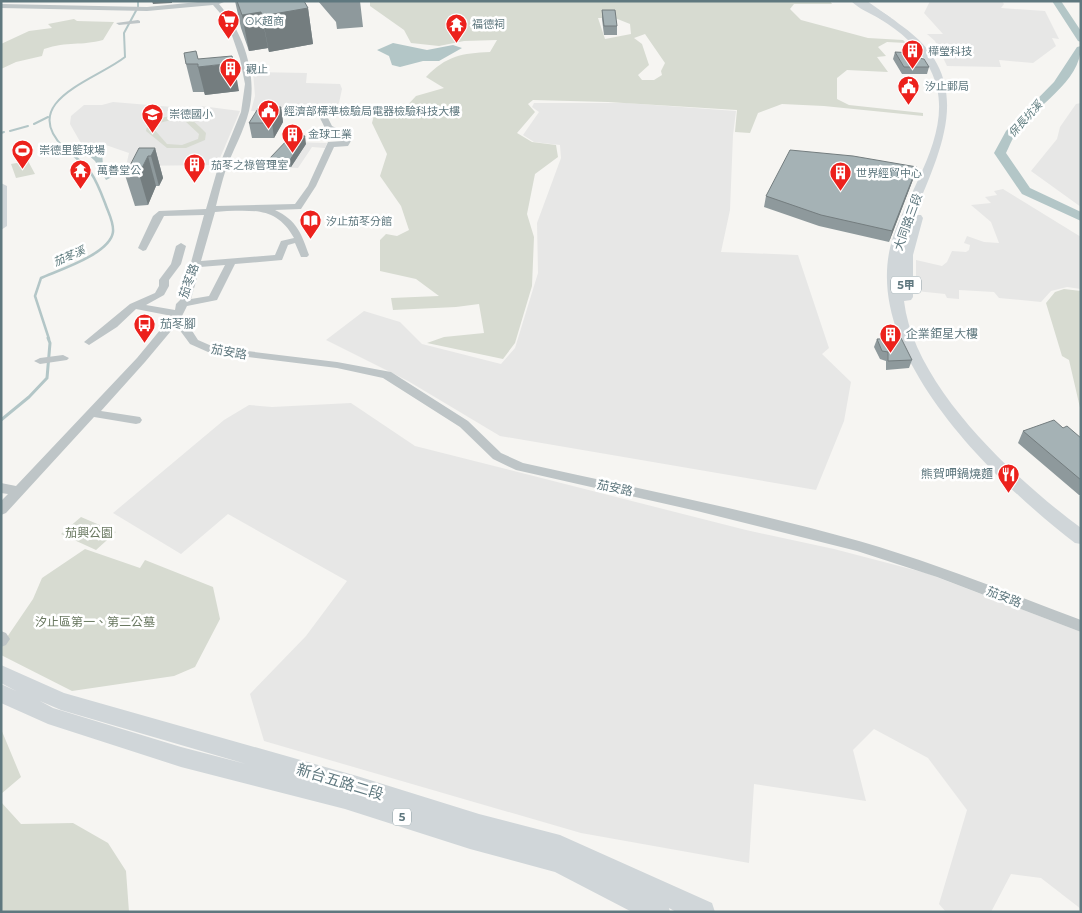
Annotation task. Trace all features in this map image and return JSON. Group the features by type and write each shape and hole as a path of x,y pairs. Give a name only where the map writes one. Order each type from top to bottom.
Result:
{"highway":[{"path":"860,1 885,15"},
{"path":"865,1 885,15"}],"main road":[{"name":"大同路三段","path":"855,1 885,15 910,32 926,48 940,66 953,108 947,141 918,212 907,255 906,298 913,326 929,363 971,422 1014,469 1081,527"},
{"name":"大同路三段","path":"869,1 918,44 933,66 945,104 940,140 906,219 896,249 895,298 902,327 931,384 960,424 1008,477 1081,538"},
{"path":"1,186 1,226"},
{"name":"新台五路二段","path":"1,674 61,701 345,799 470,838 559,862 658,912"},
{"name":"新台五路二段","path":"1,694 48,716 181,757 248,765 560,846 703,912"}],"street":[{"path":"16,6 23,1"},
{"path":"1,6 144,9 217,2"},
{"name":"茄苳路","path":"1,510 91,413 178,312 186,299 221,170 245,112 249,84 233,20 217,2"},
{"path":"118,23 138,22"},
{"path":"143,248 158,216 167,211 298,207 312,186 331,144 345,144 346,137 329,128 324,116"},
{"path":"253,207 284,216 300,239 304,255"},
{"path":"196,264 279,258 284,243 300,239"},
{"path":"89,342 98,333 113,325 134,306 159,294 164,286 164,280 176,264 181,246"},
{"path":"134,306 178,312 213,298 231,262"},
{"name":"茄安路","path":"178,312 183,325 194,342 212,350 337,364 387,375 464,424 497,456 520,467 697,506 858,546 942,573 1081,626"},
{"path":"40,361 63,358"},
{"path":"91,413 136,420"},
{"path":"1,488 18,492"},
{"path":"1,637 3,639 1,641"}],"shaded area":[{"path":"930,1 1002,1 1004,4 1001,8 1045,11 1059,39 1052,38 1056,46 1033,63 999,60 1001,67 947,66 935,41 927,34 943,34 924,13"},
{"path":"393,43 427,50 453,45 462,48 439,61 423,61 400,67 392,65 389,56 377,50"},
{"path":"253,72 307,73 306,83 340,84 342,89 339,103 332,107 327,115 251,111 255,96"},
{"name":"崇德國小","path":"113,102 185,108 201,106 240,111 217,165 126,166 129,153 100,143 82,145 70,124 71,116 84,105 102,105"},
{"path":"534,103 626,103 736,111 733,135 730,210 721,252 798,255 829,348 822,354 851,382 844,421 816,490 500,436 408,381 326,340 364,311 400,322 422,344 501,364 515,348 538,273 537,223 561,158 560,145 534,142 523,135 539,112 532,107"},
{"path":"1081,103 1081,207 1031,171 1057,139 1060,127 1076,104"},
{"name":"金球工業","path":"293,142 327,143 325,148 312,147 298,168 270,167"},
{"path":"82,149 102,151 103,166 113,173 112,177 106,180 95,161"},
{"path":"1003,189 1081,237 1081,289 1067,287 1051,291 1041,302 999,298 994,292 959,290 959,299 947,298 945,294 916,291 916,260 942,266 947,262 952,251 966,252 969,250 970,245 964,243 967,236 984,242 999,243 991,222 971,205 991,203 985,197 997,195 994,191"},
{"path":"351,403 415,446 746,530 834,549 926,573 1081,632 1081,909 1041,878 1011,874 991,912 946,912 939,904 967,810 928,758 874,729 853,750 866,801 754,784 749,863 581,833 264,741 250,694 306,636 347,581 228,514 181,554 113,513 224,420 249,405 272,407"}],"green space":[{"path":"370,1 830,1 832,4 794,4 790,9 801,20 868,38 903,40 906,43 887,42 878,47 886,56 877,57 888,72 847,70 837,78 837,99 849,105 923,113 923,116 824,106 782,104 758,113 750,133 735,132 737,110 608,102 533,100 528,104 535,112 517,133 532,142 556,145 558,157 535,174 527,214 534,237 532,286 515,343 503,359 427,343 444,337 484,333 479,304 393,310 391,298 439,296 416,279 380,271 380,240 386,234 397,236 409,230 401,206 380,176 387,154 372,123 375,111 403,110 416,96 444,88 426,77 441,64 455,57 471,53 490,52 497,40 464,41 439,46 411,43 404,30 370,6","holes":["598,18 615,18 630,24 631,34 605,39","645,34 665,63 661,71 662,75 654,80 642,80 638,75 649,65 642,44 634,38"]},
{"path":"74,19 77,21 114,22 103,40 44,49 42,56 16,62 1,69 1,44 29,31 52,28 48,24"},
{"path":"181,116 195,122 206,133 205,140 186,148 167,148 146,131 148,126 155,120","holes":["171,120 185,121 199,134 198,139 182,145 167,144 153,128 159,123"]},
{"name":"崇德里籃球場","path":"28,161 35,174 16,178 11,164"},
{"path":"1064,289 1081,291 1081,412 1069,360 1062,356 1046,303 1055,292"},
{"name":"茄興公園","path":"81,517 116,532 96,550 61,534"},
{"name":"汐止區第一、第二公墓","path":"85,549 140,568 145,560 213,587 220,619 195,667 174,676 72,691 1,655 1,646 33,599 42,578"},
{"path":"1,729 21,777 1,794"},
{"path":"1,802 21,824 73,823 108,843 126,871 129,912 1,912"}],"building":[{"path":"237,1 304,1 308,8 262,16 261,12 242,15"},
{"path":"602,10 615,10 617,26 604,26"},
{"path":"196,51 198,59 232,56 234,63 198,67 198,64 186,64 184,53"},
{"path":"895,52 914,53 917,58 924,59 929,67 904,67"},
{"path":"259,107 281,107 272,123 249,123"},
{"path":"292,135 305,136 290,160 269,159"},
{"path":"139,148 155,148 151,156 148,156 139,174 125,175"},
{"name":"世界經貿中心","path":"790,150 853,156 917,167 892,231 821,215 766,196"},
{"path":"901,338 912,360 888,361 888,352 882,351 877,339"},
{"path":"1054,420 1063,428 1067,426 1081,438 1081,480 1023,431"}],"waterway":[{"name":"茄苳溪","path":"64,148 52,132 50,117 55,105 66,94 125,57 124,33 138,7 138,1"},
{"name":"保長坑溪","path":"1056,1 1081,39"},
{"name":"保長坑溪","path":"1081,49 1058,84 1010,133 1000,153 1026,191 1081,217"},
{"path":"34,124 48,117"},
{"path":"10,131 28,126"},
{"name":"茄苳溪","path":"49,339 35,296 41,278 94,254 110,240 113,232 113,225 93,176 63,146"},
{"name":"茄苳溪","path":"1,420 29,397 47,378 50,343 48,338"}],"place":[{"name":"OK超商","path":"229,40"},
{"name":"福德祠","path":"456,43"},
{"name":"樺瑩科技","path":"912,70"},
{"name":"觀止","path":"230,88"},
{"name":"汐止郵局","path":"909,105"},
{"name":"經濟部標準檢驗局電器檢驗科技大樓","path":"268,130"},
{"name":"崇德國小","path":"153,133"},
{"name":"金球工業","path":"292,153"},
{"name":"崇德里籃球場","path":"23,169"},
{"name":"茄苳之祿管理室","path":"195,184"},
{"name":"萬善堂公","path":"81,189"},
{"name":"世界經貿中心","path":"840,192"},
{"name":"汐止茄苳分館","path":"310,240"},
{"name":"茄苳腳","path":"144,343"},
{"name":"企業鉅星大樓","path":"890,353"},
{"name":"熊賀呷鍋燒麵","path":"1009,493"}]}
